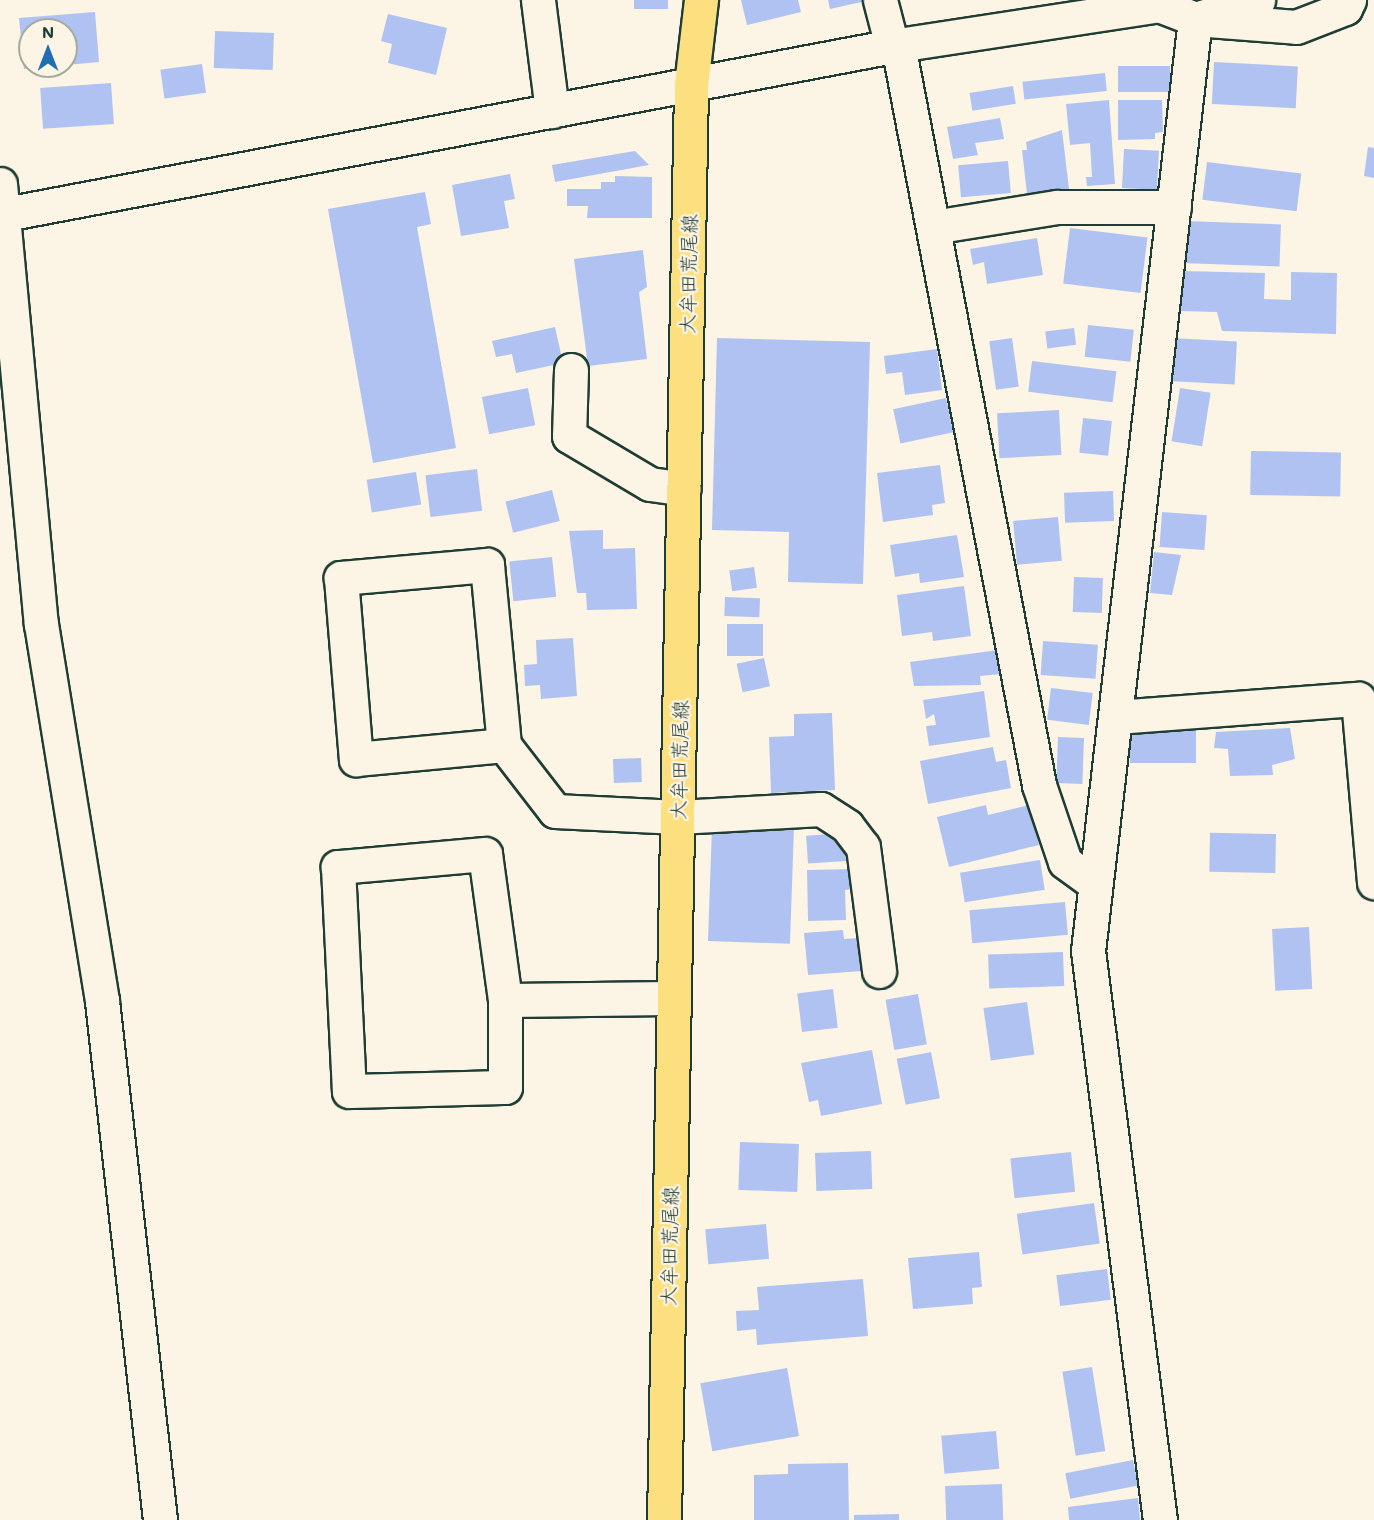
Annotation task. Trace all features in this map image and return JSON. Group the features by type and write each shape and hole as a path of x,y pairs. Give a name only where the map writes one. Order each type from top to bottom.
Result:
{"main road":[{"name":"大牟田荒尾線","path":"664,1520 691,85 701,0"}],"street":[{"path":"538,0 552,111"},
{"path":"880,0 895,45 933,227 1039,785 1065,862 1093,882"},
{"path":"1196,19 1258,0"},
{"path":"160,1520 102,1001 41,624 7,379 1,204 552,111 895,45 1159,3 1196,19 1296,27 1345,8 1349,0"},
{"path":"1160,1520 1088,951 1093,882 1116,717 1196,19"},
{"path":"933,227 1057,207 1174,207"},
{"path":"571,370 569,436 650,484 684,489"},
{"path":"504,745 356,759 341,578 487,565 504,745 555,811 678,817 821,809 847,826 863,847 879,971"},
{"path":"1116,717 1358,699 1374,882"},
{"path":"485,854 505,1000 505,1087 349,1091 338,867 485,854"},
{"path":"505,1000 674,998"}],"building":[{"path":"634,0 668,0 668,9 634,9"},
{"path":"741,0 798,0 801,12 747,25"},
{"path":"828,0 866,0 866,1 830,9"},
{"path":"95,12 99,62 78,64 78,18 19,18"},
{"path":"388,14 447,28 436,75 388,63 392,44 381,41"},
{"path":"215,31 274,33 273,70 214,68"},
{"path":"1214,62 1298,66 1296,108 1212,104"},
{"path":"202,64 206,93 164,99 160,70"},
{"path":"1118,66 1170,66 1170,92 1118,92"},
{"path":"1105,73 1107,91 1024,100 1022,82"},
{"path":"111,83 114,124 43,129 40,88"},
{"path":"1013,86 1016,104 972,111 970,93"},
{"path":"1109,100 1115,184 1087,186 1086,177 1092,177 1090,143 1070,145 1066,104"},
{"path":"1118,100 1162,100 1163,132 1155,133 1155,139 1118,140"},
{"path":"1000,118 1004,139 975,143 978,155 953,159 947,127"},
{"path":"1062,130 1069,189 1027,194 1022,150 1027,150 1026,142"},
{"path":"1368,147 1374,148 1374,178 1364,176"},
{"path":"1124,149 1159,151 1157,190 1122,188"},
{"path":"635,151 649,165 555,182 552,165"},
{"path":"1008,161 1011,193 961,197 958,165"},
{"path":"1207,162 1301,174 1297,211 1202,200"},
{"path":"510,174 515,199 504,201 509,228 461,236 452,185"},
{"path":"615,176 652,177 652,218 587,218 588,206 567,206 567,189 601,189 601,182 615,182"},
{"path":"425,192 431,224 417,227 456,448 373,463 328,209"},
{"path":"1183,221 1281,224 1279,266 1182,263"},
{"path":"1070,228 1147,238 1141,293 1063,284"},
{"path":"1037,238 1043,275 987,284 984,262 973,265 970,249"},
{"path":"643,250 647,287 639,292 647,359 588,366 574,259"},
{"path":"1182,271 1265,273 1264,299 1291,300 1291,272 1337,273 1336,334 1222,331 1217,312 1181,311"},
{"path":"1088,325 1134,330 1130,362 1085,357"},
{"path":"555,327 563,363 516,373 512,354 496,357 492,341"},
{"path":"1074,328 1076,345 1047,348 1045,332"},
{"path":"717,338 870,342 863,584 788,582 789,532 712,530"},
{"path":"1012,338 1019,387 996,390 989,341"},
{"path":"1171,338 1237,341 1235,384 1169,381"},
{"path":"937,349 942,390 905,395 902,372 886,374 884,356"},
{"path":"1032,361 1116,371 1113,402 1028,392"},
{"path":"528,388 535,425 489,434 482,397"},
{"path":"1180,388 1211,393 1202,446 1172,441"},
{"path":"946,398 953,432 900,443 893,409"},
{"path":"1059,410 1061,455 999,458 997,413"},
{"path":"1083,418 1112,421 1108,456 1079,453"},
{"path":"1251,451 1341,453 1340,497 1250,495"},
{"path":"940,465 945,503 932,505 933,515 883,522 877,473"},
{"path":"477,469 482,511 431,517 425,475"},
{"path":"416,472 421,505 372,512 367,480"},
{"path":"552,490 560,521 513,533 505,502"},
{"path":"1113,491 1114,521 1065,523 1064,493"},
{"path":"1162,512 1207,515 1204,550 1160,547"},
{"path":"1058,517 1062,561 1017,565 1013,521"},
{"path":"603,530 603,549 635,548 637,609 587,610 586,593 577,593 569,531"},
{"path":"957,535 964,577 920,583 919,573 895,577 890,545"},
{"path":"1154,552 1181,555 1172,595 1150,593"},
{"path":"552,557 556,597 513,601 509,561"},
{"path":"754,567 757,588 732,591 729,570"},
{"path":"1074,577 1103,578 1102,613 1073,612"},
{"path":"964,586 971,636 933,641 932,632 902,636 897,595"},
{"path":"725,597 760,598 759,617 724,616"},
{"path":"727,624 763,624 763,656 727,656"},
{"path":"573,638 577,696 541,699 540,685 525,686 524,665 537,664 536,640"},
{"path":"1043,641 1098,645 1095,679 1041,675"},
{"path":"998,650 1001,674 980,676 981,685 914,686 910,662"},
{"path":"764,658 770,686 743,692 737,664"},
{"path":"1051,688 1093,693 1089,725 1047,720"},
{"path":"984,691 990,737 929,746 926,726 936,725 934,714 926,719 923,700"},
{"path":"832,713 835,790 771,793 769,737 794,736 794,714"},
{"path":"1130,722 1196,722 1196,763 1130,763"},
{"path":"1290,728 1295,759 1272,765 1273,775 1230,776 1228,749 1214,748 1216,732"},
{"path":"1058,737 1084,738 1082,784 1056,783"},
{"path":"993,747 996,762 1006,760 1011,788 928,804 920,761"},
{"path":"641,758 642,782 614,783 613,759"},
{"path":"986,805 988,815 1029,805 1039,845 949,867 937,817"},
{"path":"712,826 794,829 790,944 708,941"},
{"path":"844,833 846,861 808,864 806,836"},
{"path":"1210,833 1276,834 1275,873 1209,872"},
{"path":"1040,860 1045,890 965,902 960,873"},
{"path":"854,869 854,889 845,890 846,920 808,921 807,870"},
{"path":"1065,902 1068,935 972,943 969,910"},
{"path":"1309,927 1312,989 1275,991 1272,929"},
{"path":"843,930 844,939 859,938 862,971 808,975 804,933"},
{"path":"1063,952 1064,986 989,989 988,955"},
{"path":"833,989 838,1028 802,1032 797,993"},
{"path":"918,994 927,1044 894,1050 886,1000"},
{"path":"1027,1002 1034,1054 991,1061 983,1008"},
{"path":"872,1050 882,1104 821,1116 818,1100 809,1102 801,1063"},
{"path":"931,1052 940,1098 906,1105 897,1059"},
{"path":"740,1142 799,1144 797,1192 738,1190"},
{"path":"871,1151 872,1189 816,1191 815,1153"},
{"path":"1071,1152 1075,1192 1015,1198 1010,1158"},
{"path":"1094,1203 1100,1244 1022,1254 1017,1214"},
{"path":"766,1224 769,1259 708,1264 705,1229"},
{"path":"979,1252 982,1287 972,1288 973,1304 913,1309 908,1258"},
{"path":"1107,1269 1111,1300 1060,1306 1056,1275"},
{"path":"863,1279 868,1336 757,1345 756,1329 737,1331 736,1311 759,1310 757,1287"},
{"path":"1092,1367 1105,1451 1076,1456 1062,1372"},
{"path":"787,1368 799,1436 712,1451 700,1383"},
{"path":"996,1431 999,1469 945,1474 941,1436"},
{"path":"1133,1460 1138,1486 1070,1499 1065,1473"},
{"path":"848,1463 849,1520 754,1520 754,1475 788,1474 788,1464"},
{"path":"1002,1484 1003,1520 946,1520 945,1486"},
{"path":"1138,1498 1140,1520 1069,1520 1068,1507"},
{"path":"899,1514 899,1520 854,1520 854,1515"}]}
